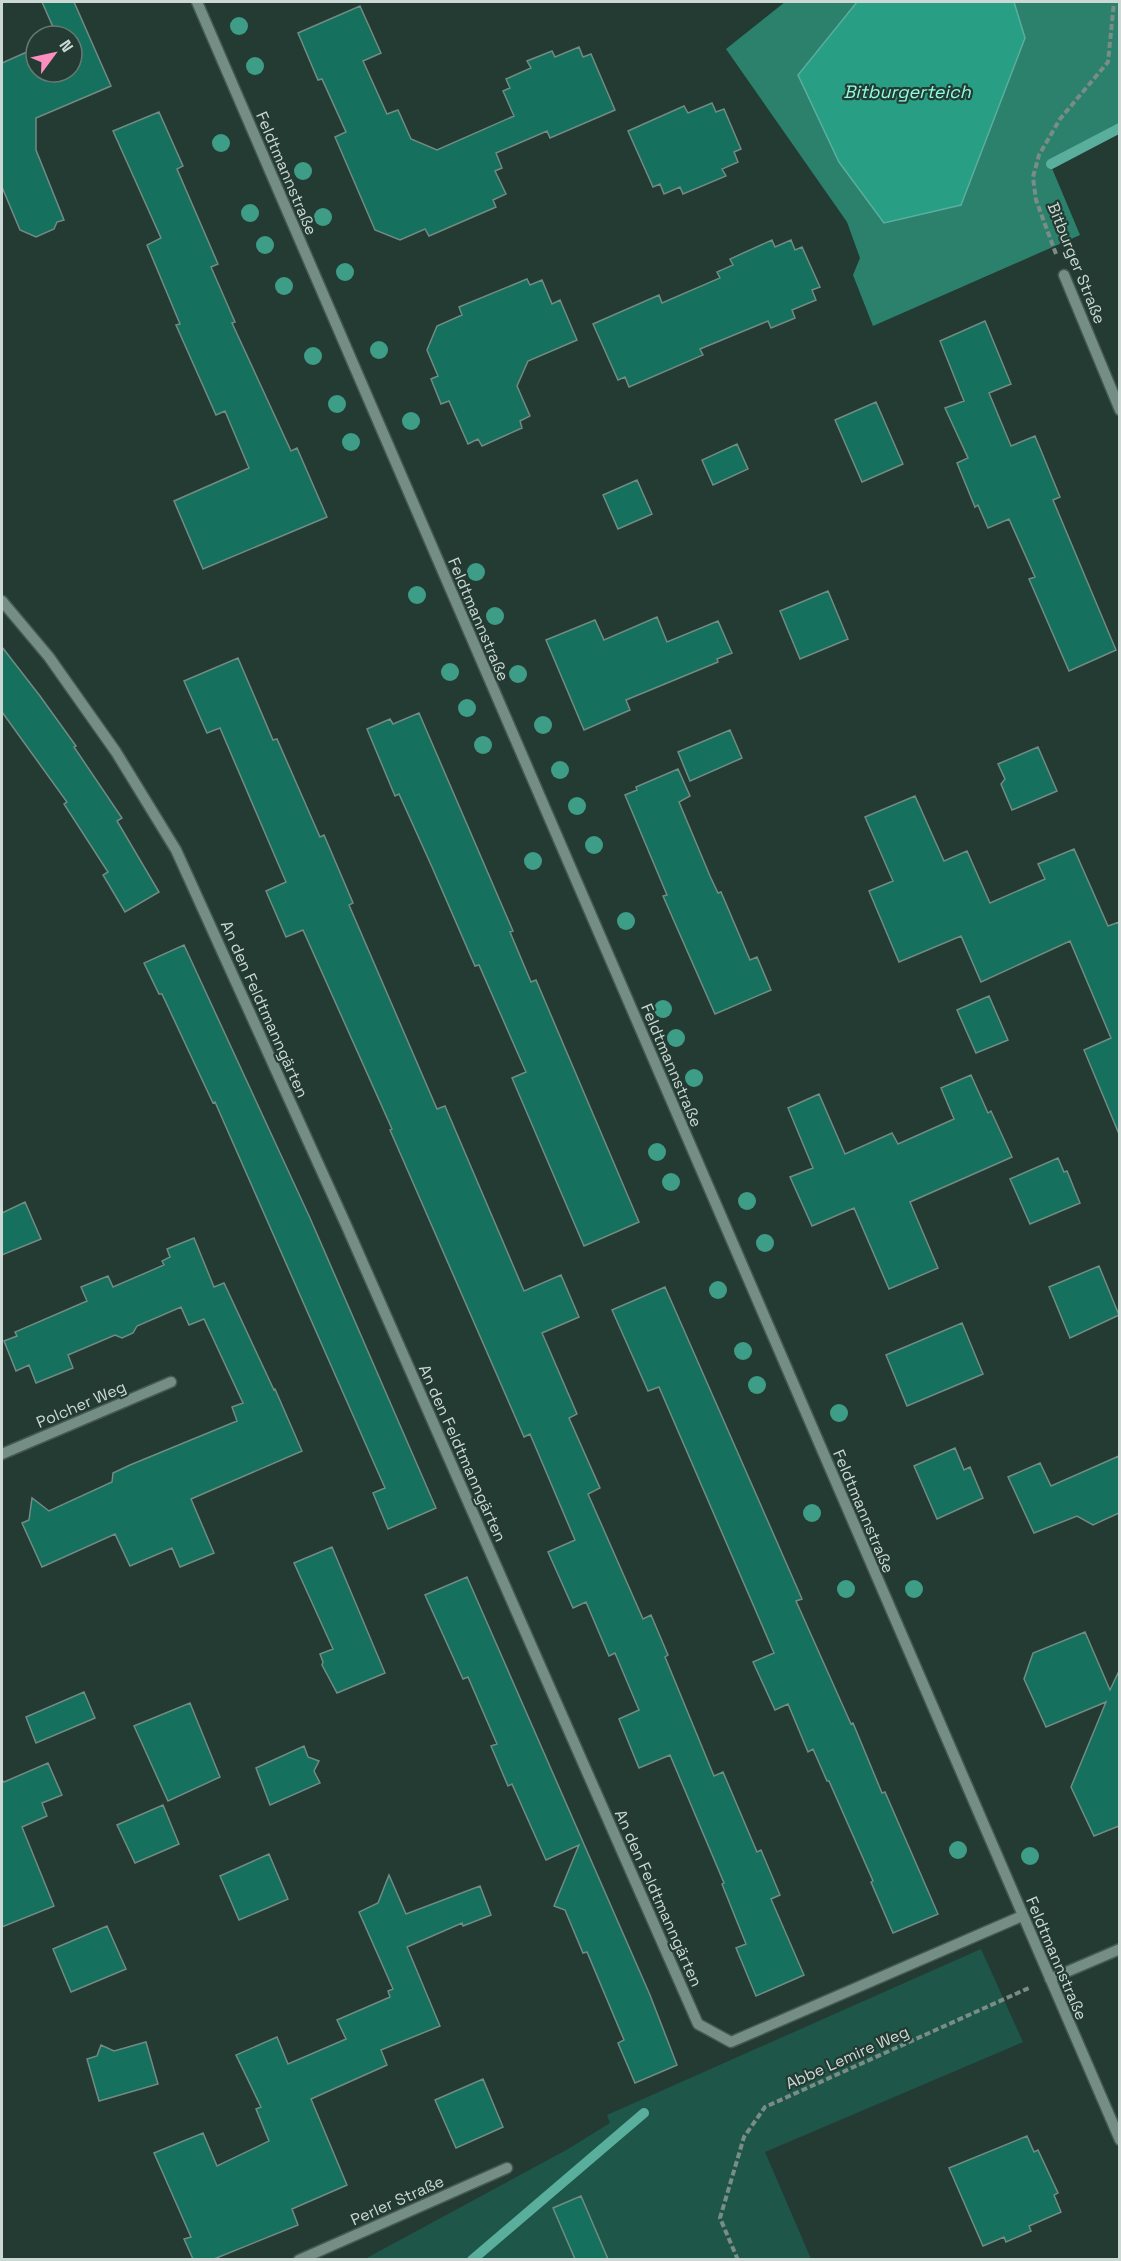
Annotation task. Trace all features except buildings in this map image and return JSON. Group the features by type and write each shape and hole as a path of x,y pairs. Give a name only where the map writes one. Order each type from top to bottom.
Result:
{"street":[{"name":"Feldtmannstraße","path":"197,2 1119,2140"},
{"name":"Bitburger Straße","path":"1064,275 1119,410"},
{"name":"An den Feldtmanngärten","path":"2,601 49,657 116,752 176,850 347,1227 698,2024 731,2042 1022,1916"},
{"name":"Polcher Weg","path":"2,1454 171,1382"},
{"path":"1050,1979 1119,1949"},
{"name":"Perler Straße","path":"299,2259 507,2168"}],"path":[{"name":"Bitburger Straße","path":"1064,275 1036,200 1033,177 1039,155 1060,119 1108,62 1114,2"},
{"name":"Abbe Lemire Weg","path":"738,2259 720,2218 744,2137 765,2107 1050,1979"}],"shaded area":[{"path":"785,2 857,2 798,75 961,205 1025,38 1014,2 1119,2 1119,134 1051,166 1080,235 873,326 853,275 860,258 847,222 726,49"},
{"path":"981,1949 1023,2042 765,2152 811,2259 363,2260 568,2149 610,2123 607,2115"}],"water":[{"name":"Bitburgerteich","path":"857,2 1014,2 1025,38 961,205 884,223 839,162 798,75"}],"waterway":[{"path":"1051,164 1120,128"},
{"path":"472,2260 644,2113"}]}
